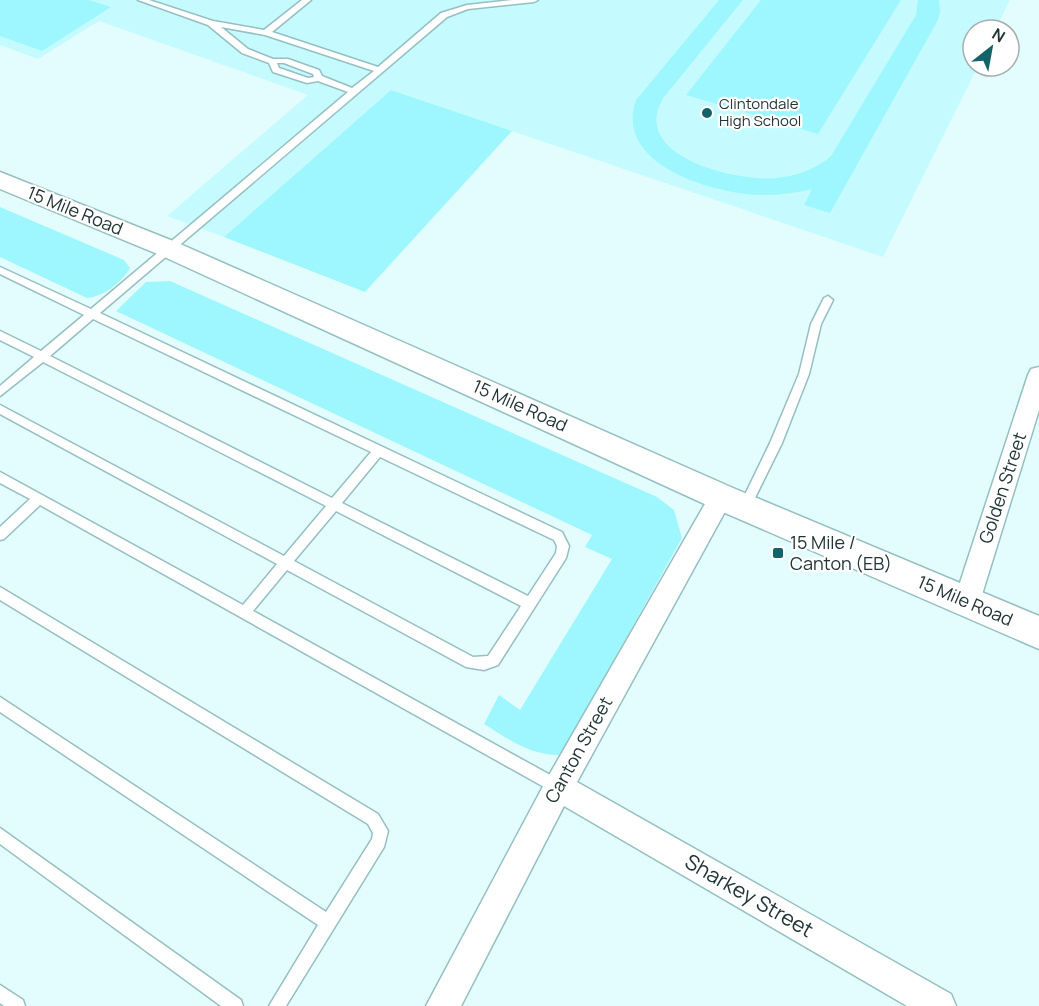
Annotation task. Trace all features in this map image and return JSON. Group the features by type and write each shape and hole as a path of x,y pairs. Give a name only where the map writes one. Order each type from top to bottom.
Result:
{"main road":[{"name":"15 Mile Road","path":"0,180 169,249 733,502 1039,633"}],"street":[{"name":"Golden Street","path":"967,601 1039,375"},
{"name":"Canton Street","path":"443,1006 558,787 733,502"},
{"name":"Sharkey Street","path":"558,787 939,1006"}],"lane":[{"path":"142,0 211,23 266,33 380,70"},
{"path":"266,33 307,0"},
{"path":"466,0 482,5"},
{"path":"0,392 444,15 482,5 534,0"},
{"path":"211,23 245,51 272,61 276,70 307,81 319,78 354,92"},
{"path":"0,270 558,536 563,546 562,554 493,661 484,664 471,663 0,409"},
{"path":"733,502 776,443 804,374 816,324 828,300"},
{"path":"0,334 530,604"},
{"path":"244,613 379,450"},
{"path":"0,477 558,787"},
{"path":"0,535 38,499"},
{"path":"0,592 373,819 381,831 379,842 277,1006"},
{"path":"0,704 329,923"},
{"path":"0,835 235,1006"},
{"path":"0,993 17,1006"}],"shaded area":[{"name":"Clintondale High School","path":"0,0 1010,0 1001,18 961,18 961,78 972,78 883,257 391,90 224,237 167,216 308,95 99,21 38,59 0,45"},
{"path":"0,0 89,0 111,7 42,51 0,36"},
{"path":"719,0 743,0 664,97 657,118 660,135 673,150 713,170 758,178 776,178 812,169 831,156 916,15 918,0 939,0 938,20 830,213 804,205 812,189 787,194 762,195 719,189 695,182 672,172 653,158 639,142 633,123 636,100"},
{"path":"761,0 901,0 818,134 686,95"},
{"path":"391,90 512,131 365,292 224,237"},
{"path":"0,207 124,260 130,268 112,288 87,298 0,257"},
{"path":"170,281 657,497 674,510 682,538 561,755 530,750 484,724 499,695 520,710 612,559 585,547 592,535 116,311 146,282"}],"place":[{"name":"Clintondale High School","path":"707,113"},
{"name":"15 Mile / Canton (EB)","path":"778,553"}]}
